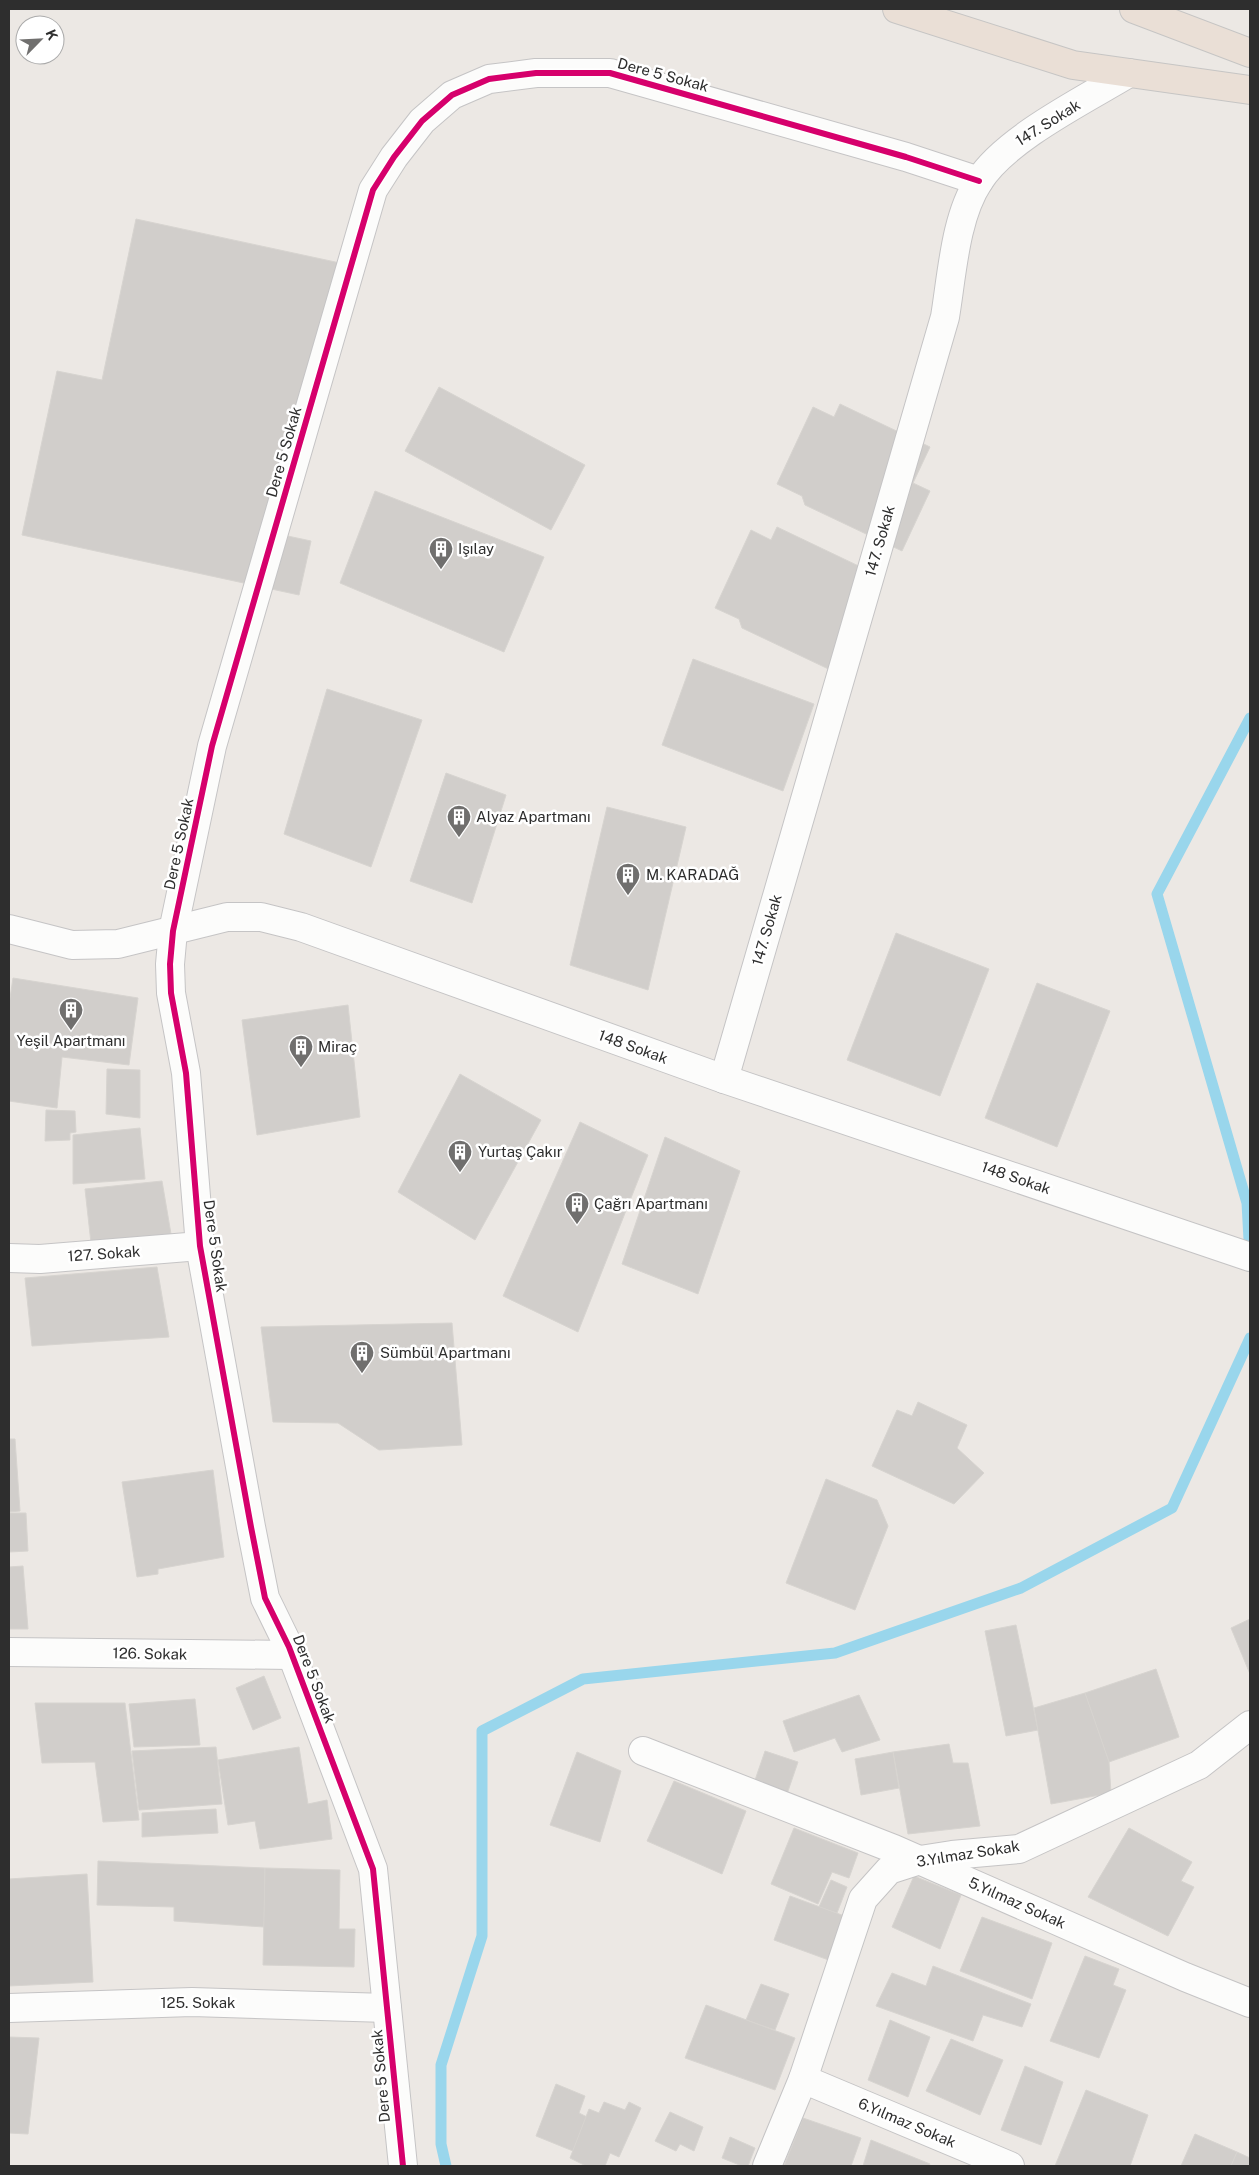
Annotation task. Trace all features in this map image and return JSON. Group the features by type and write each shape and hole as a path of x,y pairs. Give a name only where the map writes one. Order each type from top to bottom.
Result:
{"highway":[{"path":"897,9 1073,65 1250,90"},
{"path":"1134,9 1250,53"}],"street":[{"name":"Dere 5 Sokak","path":"403,2166 373,1869 289,1647 265,1598 200,1246 186,1073 171,993 170,964 173,930 212,746 373,190 394,157 422,120 452,95 489,79 536,73 610,73 906,156 979,181"},
{"name":"147. Sokak","path":"724,1080 945,317 962,221 979,181 1013,144 1130,73"},
{"name":"148 Sokak","path":"9,929 72,945 118,944 227,917 261,917 301,927 724,1080 1250,1257"},
{"name":"127. Sokak","path":"9,1258 40,1259 200,1246"},
{"name":"126. Sokak","path":"9,1652 291,1655"},
{"name":"3.Yılmaz Sokak","path":"767,2166 803,2079 863,1899 889,1870 920,1860 952,1854 1019,1848 1199,1765 1250,1725"},
{"name":"5.Yılmaz Sokak","path":"643,1751 920,1860 1185,1977 1250,2003"},
{"name":"125. Sokak","path":"9,2008 192,2002 387,2008"},
{"name":"6.Yılmaz Sokak","path":"803,2079 1010,2166"}],"building":[{"path":"136,219 340,263 283,535 311,541 299,595 22,535 57,371 102,380"},
{"path":"439,387 585,465 551,530 405,451"},
{"path":"840,404 930,447 913,483 930,491 902,551 805,505 802,496 777,484 813,407 834,417"},
{"name":"Işılay","path":"375,491 544,557 504,652 340,583"},
{"path":"777,527 867,570 839,674 742,628 739,619 715,608 751,530 771,540"},
{"path":"693,659 814,704 783,791 662,745"},
{"path":"327,689 422,720 371,867 284,834"},
{"name":"Alyaz Apartmanı","path":"446,773 506,795 472,903 410,881"},
{"name":"M. KARADAĞ","path":"607,807 686,827 648,990 570,965"},
{"path":"896,933 989,969 940,1096 847,1060"},
{"name":"Yeşil Apartmanı","path":"13,978 138,998 129,1065 62,1057 57,1108 9,1101 9,1005"},
{"path":"1037,983 1110,1011 1057,1147 985,1118"},
{"name":"Miraç","path":"348,1005 360,1117 257,1135 242,1020"},
{"path":"107,1069 140,1070 140,1118 106,1114"},
{"name":"Yurtaş Çakır","path":"460,1074 541,1120 475,1240 398,1192"},
{"path":"46,1110 75,1111 76,1132 70,1133 70,1140 45,1141"},
{"name":"Çağrı Apartmanı","path":"580,1122 648,1155 578,1332 503,1296"},
{"path":"140,1128 145,1179 73,1184 73,1135"},
{"path":"665,1137 740,1171 698,1294 622,1264"},
{"path":"162,1181 171,1234 91,1243 85,1189"},
{"path":"157,1267 169,1337 32,1346 25,1278"},
{"name":"Sümbül Apartmanı","path":"452,1323 462,1445 379,1450 338,1423 273,1422 261,1327"},
{"path":"918,1402 967,1425 957,1448 984,1473 954,1504 872,1466 897,1410 912,1416"},
{"path":"9,1439 15,1439 20,1511 9,1512"},
{"path":"213,1470 224,1557 158,1569 158,1574 137,1577 122,1482"},
{"path":"826,1479 877,1500 888,1526 855,1610 786,1583"},
{"path":"9,1513 26,1513 28,1551 9,1552"},
{"path":"23,1566 28,1629 9,1629 9,1567"},
{"path":"1250,1619 1250,1674 1231,1628"},
{"path":"1016,1625 1038,1730 1006,1736 985,1631"},
{"path":"1156,1669 1179,1737 1109,1762 1085,1693"},
{"path":"264,1676 281,1718 253,1730 236,1688"},
{"path":"1085,1693 1109,1762 1111,1793 1051,1804 1034,1708"},
{"path":"859,1695 880,1740 842,1752 835,1738 794,1752 783,1721"},
{"path":"195,1699 200,1745 134,1747 129,1704"},
{"path":"35,1703 125,1703 139,1820 103,1822 95,1762 42,1763"},
{"path":"949,1744 953,1763 968,1763 980,1826 908,1834 893,1752"},
{"path":"216,1747 222,1804 139,1810 132,1751"},
{"path":"299,1747 308,1804 327,1800 332,1839 260,1849 255,1821 228,1825 218,1760"},
{"path":"765,1751 798,1762 787,1794 754,1783"},
{"path":"577,1752 621,1771 600,1842 550,1825"},
{"path":"893,1752 899,1788 861,1795 855,1759"},
{"path":"674,1781 746,1811 722,1874 647,1841"},
{"path":"216,1809 218,1833 142,1837 142,1813"},
{"path":"794,1828 858,1853 849,1878 832,1872 818,1904 771,1884"},
{"path":"1129,1828 1192,1862 1181,1881 1194,1887 1168,1936 1088,1897"},
{"path":"98,1861 265,1868 264,1927 174,1921 174,1907 97,1905"},
{"path":"265,1868 340,1870 339,1929 355,1929 354,1967 263,1965"},
{"path":"87,1874 93,1982 9,1986 9,1879"},
{"path":"914,1876 961,1895 940,1949 892,1927"},
{"path":"831,1880 847,1887 837,1913 819,1907"},
{"path":"790,1896 861,1922 845,1966 774,1940"},
{"path":"982,1917 1052,1943 1032,1999 960,1971"},
{"path":"1085,1956 1119,1969 1113,1985 1126,1990 1099,2058 1050,2041"},
{"path":"933,1966 1031,2004 1022,2027 983,2015 973,2041 876,2006 892,1973 926,1986"},
{"path":"761,1984 789,1994 775,2030 746,2020"},
{"path":"706,2005 795,2038 775,2090 685,2058"},
{"path":"890,2020 930,2037 908,2097 868,2080"},
{"path":"9,2037 39,2038 28,2134 9,2133"},
{"path":"951,2039 1003,2060 980,2115 926,2091"},
{"path":"1025,2066 1063,2082 1041,2145 1001,2130"},
{"path":"556,2084 585,2096 579,2113 587,2117 573,2151 536,2136"},
{"path":"1086,2090 1148,2115 1130,2166 1055,2166"},
{"path":"604,2102 625,2110 629,2102 641,2108 619,2157 610,2153 605,2166 586,2166 570,2158 589,2109 599,2113"},
{"path":"670,2112 703,2127 694,2151 680,2144 676,2151 655,2141"},
{"path":"803,2118 861,2138 851,2166 784,2166"},
{"path":"1195,2134 1237,2152 1231,2166 1181,2166"},
{"path":"730,2137 755,2148 748,2166 742,2166 722,2158"},
{"path":"871,2140 930,2164 929,2166 863,2166"},
{"path":"1237,2152 1250,2158 1250,2166 1231,2166"}],"waterway":[{"path":"1250,718 1157,894 1247,1203 1250,1258"},
{"path":"446,2166 441,2144 441,2065 482,1936 482,1731 583,1679 835,1653 1021,1588 1172,1508 1250,1338"}],"cycle path":[{"path":"403,2166 373,1869 289,1647 265,1598 251,1527 200,1246 186,1073 171,993 170,964 173,931 212,746 373,190 394,157 422,121 452,95 489,79 536,73 610,73 906,157 979,181"}],"place":[{"name":"Işılay","path":"441,570"},
{"name":"Alyaz Apartmanı","path":"459,838"},
{"name":"M. KARADAĞ","path":"628,896"},
{"name":"Yeşil Apartmanı","path":"71,1031"},
{"name":"Miraç","path":"301,1068"},
{"name":"Yurtaş Çakır","path":"460,1173"},
{"name":"Çağrı Apartmanı","path":"577,1225"},
{"name":"Sümbül Apartmanı","path":"362,1374"}]}
